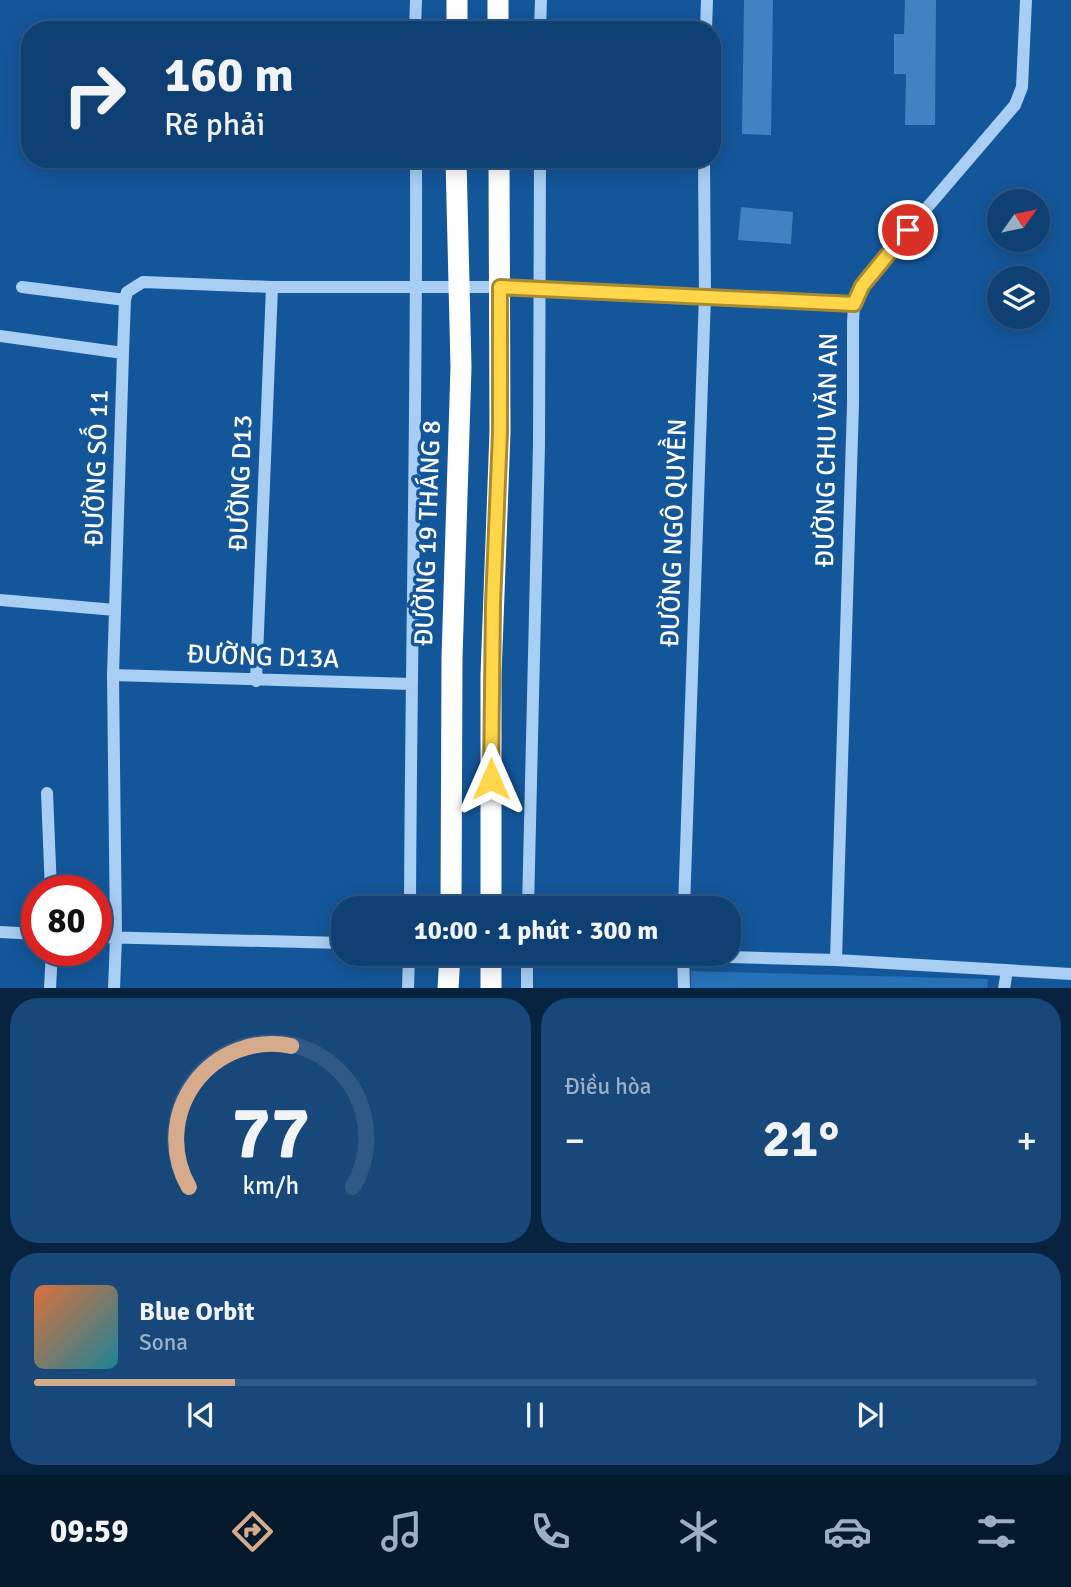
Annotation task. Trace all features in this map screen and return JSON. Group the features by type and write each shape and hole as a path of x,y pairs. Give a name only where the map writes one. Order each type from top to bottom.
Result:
{"highway":[{"path":"457,0 457,21"},
{"path":"498,0 498,21"},
{"name":"ĐƯỜNG 19 THÁNG 8","path":"450,896 452,659 461,368 456,168"},
{"path":"491,896 491,675 500,432 499,168"},
{"path":"449,988 450,966"},
{"path":"491,966 491,988"}],"street":[{"path":"415,21 416,0"},
{"path":"540,21 541,0"},
{"path":"706,0 706,21"},
{"name":"ĐƯỜNG CHU VĂN AN","path":"836,960 854,304 872,272 1015,105 1023,87 1026,0"},
{"name":"ĐƯỜNG 19 THÁNG 8","path":"410,896 416,168"},
{"path":"528,896 541,290 540,168"},
{"name":"ĐƯỜNG NGÔ QUYỀN","path":"684,896 705,295 704,168"},
{"path":"22,287 125,300 127,292 143,282 272,287 500,287 854,304"},
{"name":"ĐƯỜNG D13","path":"256,681 272,287"},
{"name":"ĐƯỜNG SỐ 11","path":"114,988 116,937 113,675 125,300"},
{"path":"0,336 123,353"},
{"path":"0,600 115,610"},
{"name":"ĐƯỜNG D13A","path":"113,675 411,684"},
{"path":"47,793 50,875"},
{"path":"0,932 21,933"},
{"path":"112,937 331,943"},
{"path":"741,956 1071,974"},
{"path":"50,988 51,966"},
{"path":"408,988 409,966"},
{"path":"527,966 527,988"},
{"path":"683,966 684,988"},
{"path":"1004,988 1007,970"}],"shaded area":[{"path":"691,971 988,979 987,988 691,988"}],"building":[{"path":"744,0 773,0 771,135 742,134"},
{"path":"905,0 936,0 935,125 905,125 906,74 894,74 894,34 904,34"},
{"path":"741,207 793,212 791,244 738,240"}],"route":[{"path":"491,779 491,675 500,432 500,287 854,304 872,272 908,230"}]}
